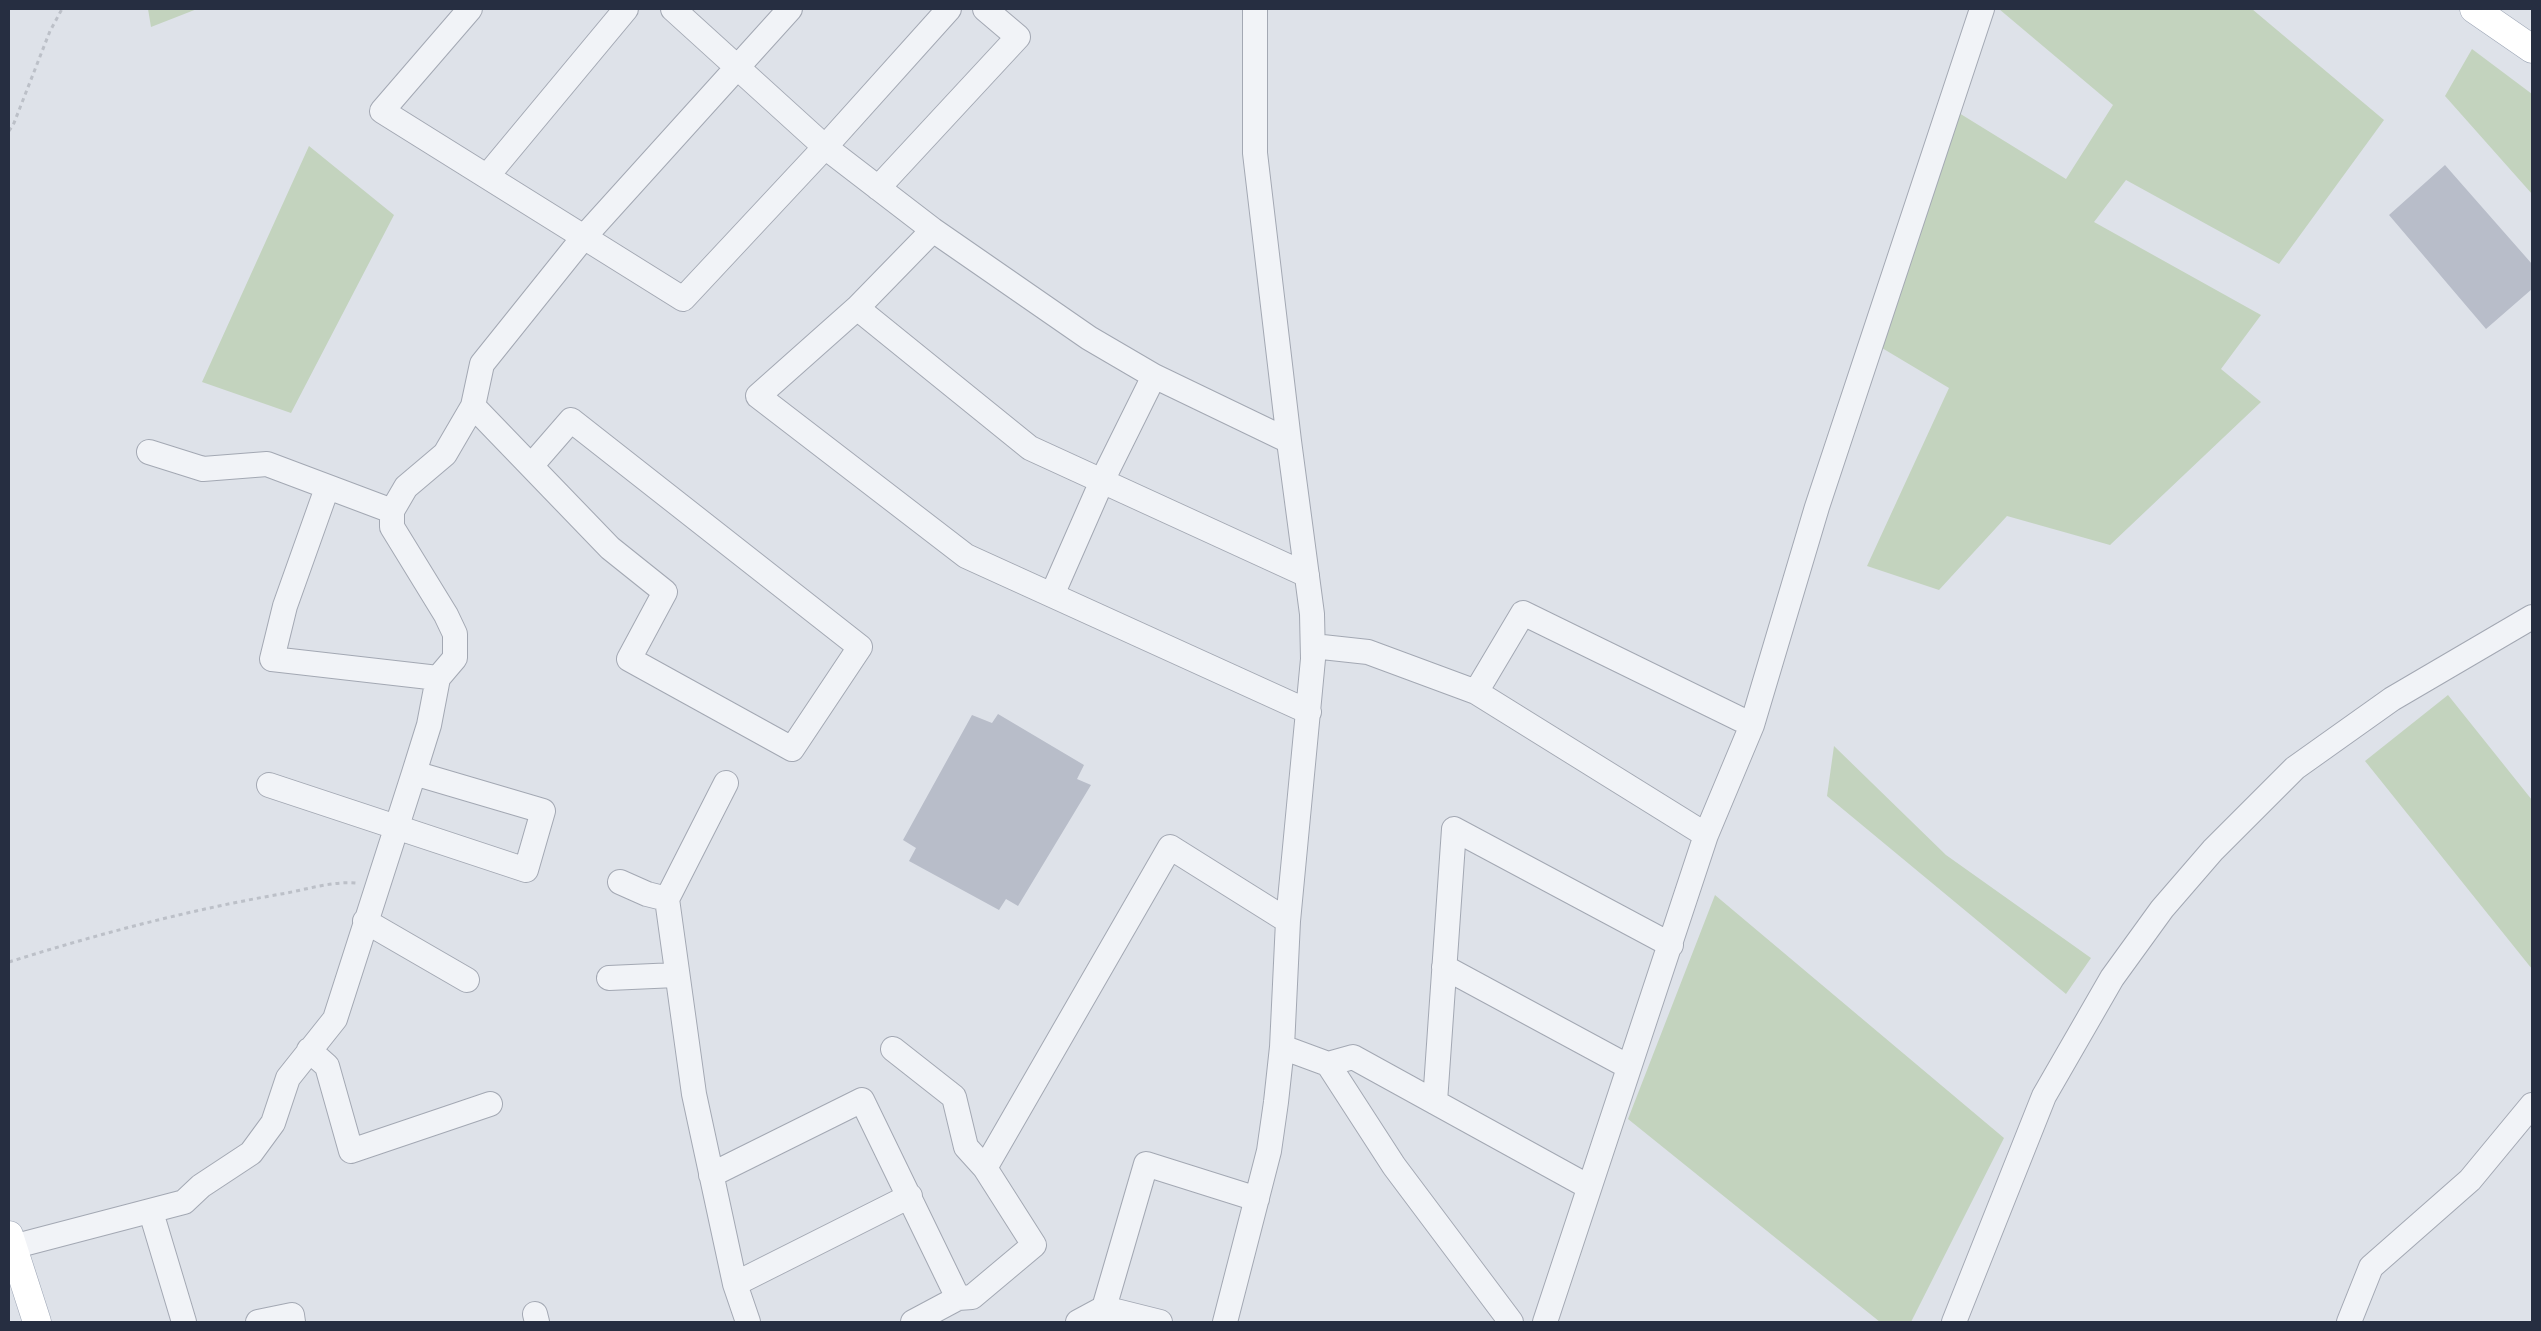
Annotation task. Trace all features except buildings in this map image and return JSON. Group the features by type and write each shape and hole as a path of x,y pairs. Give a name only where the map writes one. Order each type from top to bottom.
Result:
{"main road":[{"path":"2474,9 2532,49"},
{"path":"11,1241 37,1322"}],"street":[{"path":"470,9 382,111 488,175 583,238 683,299 825,147 949,9"},
{"path":"488,175 626,9"},
{"path":"673,9 825,147 933,230 1089,338 1154,376 1289,441"},
{"path":"11,1241 151,1212 184,1202 201,1186 251,1153 273,1123 288,1078 335,1019 429,725 438,678 455,658 454,634 446,615 392,527 392,511 406,487 445,454 473,406 482,364 583,238 790,9"},
{"path":"878,188 1018,37 985,9"},
{"path":"1225,1322 1269,1151 1282,1047 1288,921 1309,712 1313,646 1312,614 1289,441 1255,153 1255,9"},
{"path":"1545,1322 1706,835 1752,725 1817,507 1982,9"},
{"path":"933,230 857,308 758,396 966,556 1309,712"},
{"path":"857,308 1030,448 1307,576"},
{"path":"1052,595 1102,481 1154,376"},
{"path":"473,406 610,548 665,592 629,659 792,749 860,647 571,420 532,466"},
{"path":"149,452 203,469 267,464 392,511"},
{"path":"327,488 284,606 272,659 438,678"},
{"path":"1476,692 1523,612 1752,725"},
{"path":"1954,1322 2044,1096 2112,978 2162,909 2213,850 2295,768 2392,699 2532,617"},
{"path":"1313,646 1368,652 1476,692 1706,835"},
{"path":"269,785 526,870 543,811 414,773"},
{"path":"726,783 666,899 694,1094 735,1284 748,1322"},
{"path":"1435,1102 1454,829 1671,945"},
{"path":"984,1168 1170,847 1288,921"},
{"path":"620,882 647,894 666,899"},
{"path":"365,921 467,980"},
{"path":"1444,967 1629,1067"},
{"path":"609,978 676,975"},
{"path":"1282,1047 1328,1064 1353,1057 1589,1187"},
{"path":"309,1050 327,1066 351,1151 490,1104"},
{"path":"893,1050 954,1097 966,1148 984,1168 1034,1245 972,1297 958,1298 913,1322"},
{"path":"1328,1064 1394,1166 1511,1322"},
{"path":"712,1175 862,1100 958,1298"},
{"path":"2349,1322 2371,1267 2470,1180 2532,1105"},
{"path":"1102,1315 1146,1164 1257,1199"},
{"path":"735,1284 910,1196"},
{"path":"151,1212 184,1322"},
{"path":"1078,1322 1102,1315 1160,1322"},
{"path":"258,1322 292,1316 293,1322"}],"path":[{"path":"9,131 14,123 50,31 62,9"},
{"path":"9,962 107,932 246,900 335,884 354,883 376,888"}],"green space":[{"path":"148,9 197,9 151,27"},
{"path":"1999,9 2252,9 2384,120 2279,264 2126,180 2094,222 2261,315 2221,369 2261,402 2110,545 2007,516 1939,590 1867,566 1949,388 1882,348 1959,113 2066,179 2113,105"},
{"path":"2472,49 2532,94 2532,194 2445,96"},
{"path":"309,146 394,215 291,413 202,382"},
{"path":"2448,695 2532,800 2532,969 2365,761"},
{"path":"1834,746 1946,855 2091,958 2066,994 1827,796"},
{"path":"1715,895 2004,1138 1911,1322 1880,1322 1628,1119"}]}
